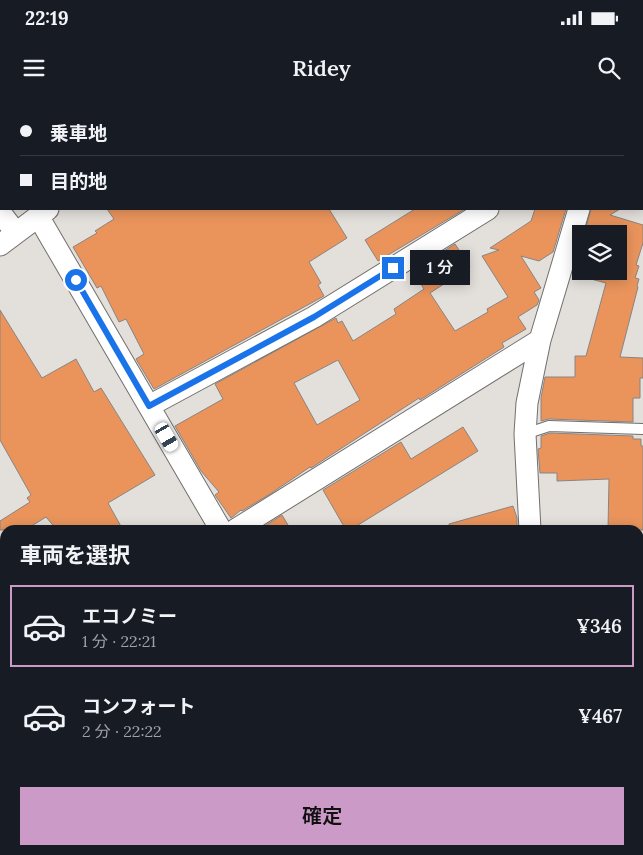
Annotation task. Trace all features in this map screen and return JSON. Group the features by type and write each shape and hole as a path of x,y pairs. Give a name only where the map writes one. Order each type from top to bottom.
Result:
{"street":[{"path":"149,406 314,317 486,210"},
{"path":"530,525 525,434 527,403 540,340 579,210"},
{"path":"0,212 8,239 43,212 149,406 217,525"},
{"path":"244,525 540,340"}],"lane":[{"path":"525,434 549,426 643,429"}],"building":[{"path":"108,210 330,210 347,238 309,262 321,283 318,285 324,296 154,389 136,359 144,354 126,319 119,322 101,286 97,288 73,247 97,233 95,231 114,219"},
{"path":"413,210 463,210 378,261 365,240"},
{"path":"535,210 566,210 553,252 539,261 521,256 541,288 534,292 539,300 537,305 518,317 526,329 502,343 504,347 420,400 419,398 231,518 215,495 219,492 201,471 175,426 223,399 215,384 336,318 338,323 342,321 353,341 396,314 394,309 424,289 413,271 455,244 470,267 430,293 455,331 488,312 487,309 508,297 482,256 499,250 490,248 531,221","holes":["338,360 360,400 317,425 294,383"]},
{"path":"591,210 618,210 610,215 643,225 643,243 636,265 639,266 635,278 639,279 638,287 620,357 643,358 640,398 633,398 633,422 549,419 541,421 541,398 545,377 575,377 575,356 586,356 606,283 595,280 627,280 627,225 587,225"},
{"path":"0,310 42,378 76,359 94,392 101,388 155,475 108,503 120,525 53,525 46,517 33,525 0,525 0,521 30,502 27,498 31,495 0,440"},
{"path":"463,427 478,451 358,525 343,525 323,490 401,442 411,459"},
{"path":"550,433 633,436 633,439 641,439 641,446 643,446 643,525 608,525 609,479 557,481 557,473 540,473 538,449 541,448 541,436"},
{"path":"513,506 517,518 517,525 449,524"},
{"path":"282,515 288,525 266,525"}],"route":[{"path":"76,280 149,406 314,317 393,268"}]}
